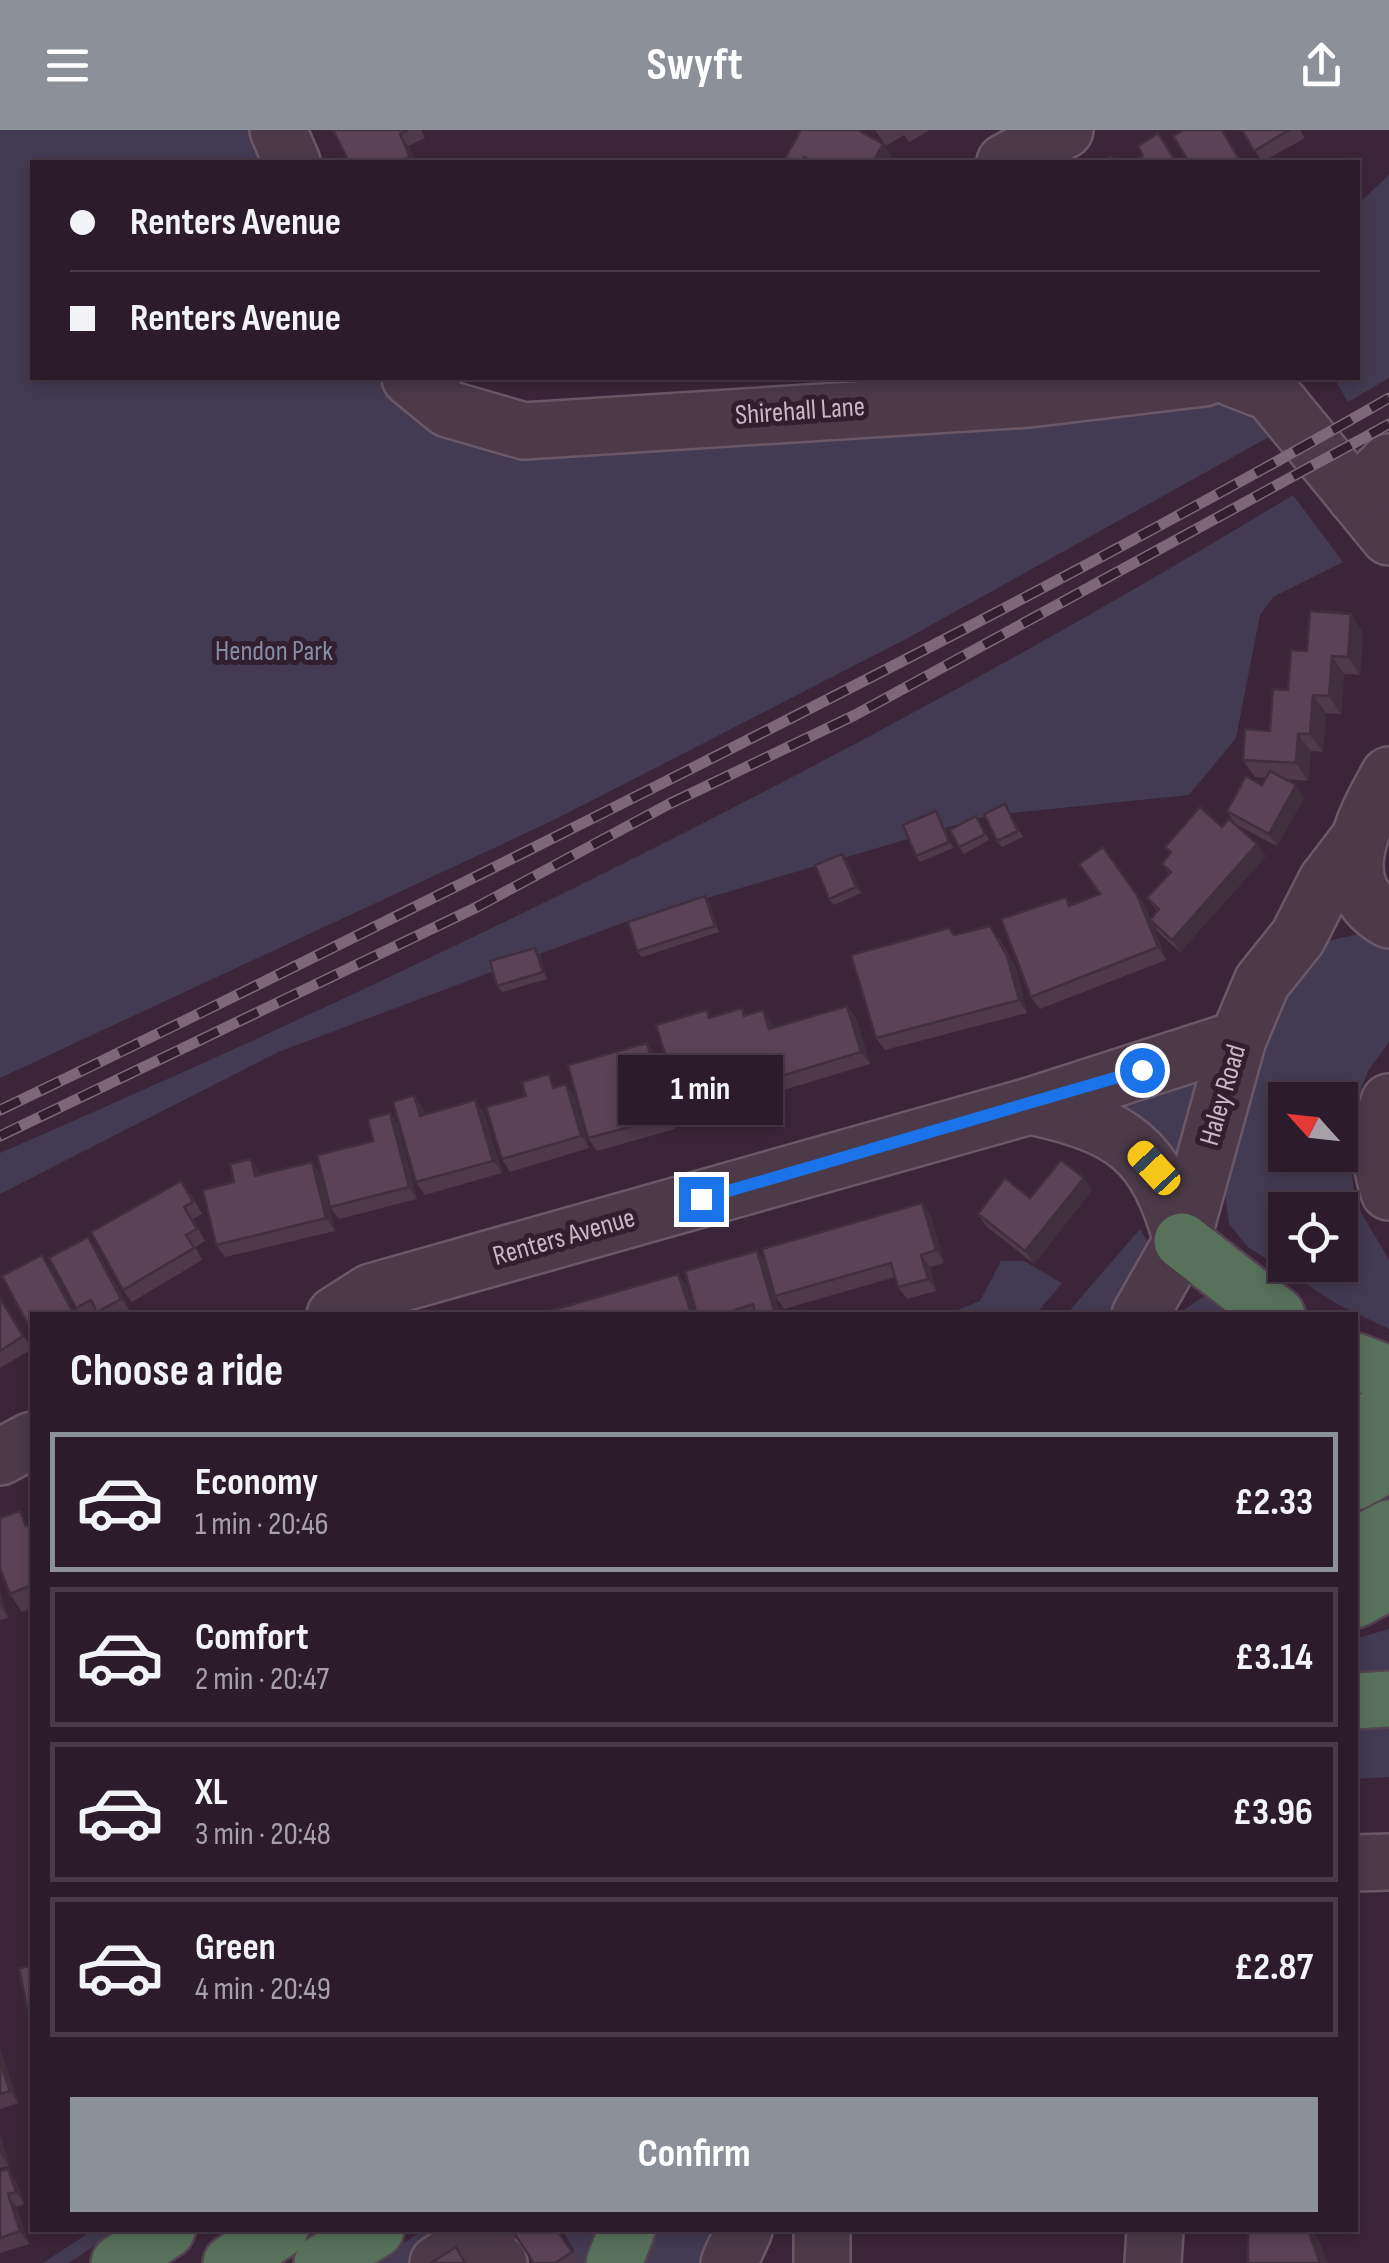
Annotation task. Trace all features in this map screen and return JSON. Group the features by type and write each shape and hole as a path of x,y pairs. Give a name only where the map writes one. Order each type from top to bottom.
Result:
{"highway":[{"path":"1182,1241 1273,1312"},
{"path":"1358,1362 1389,1374"},
{"path":"1358,1426 1389,1410"},
{"path":"1358,1480 1389,1463"},
{"path":"1358,1544 1389,1528"},
{"path":"1358,1598 1389,1582"},
{"path":"1358,1702 1389,1699"},
{"path":"119,2263 164,2232"},
{"path":"231,2263 277,2232"},
{"path":"322,2263 373,2232"},
{"path":"614,2263 626,2232"}],"street":[{"path":"278,130 291,160"},
{"path":"1009,160 1065,130"},
{"name":"Shirehall Lane","path":"412,380 448,410 524,430 919,390 1029,399 1187,380"},
{"path":"1237,380 1270,393 1372,479 1389,537"},
{"name":"Haley Road","path":"1142,1312 1182,1241 1238,1039 1262,982 1298,937 1326,882 1355,844 1389,775"},
{"path":"1355,844 1355,869 1362,890 1384,918"},
{"name":"Haley Road","path":"1298,937 1332,919 1384,918"},
{"name":"Renters Avenue","path":"340,1312 372,1292 1030,1106 1238,1039"},
{"path":"1389,1102 1378,1131 1381,1167 1389,1192"},
{"name":"Renters Avenue","path":"1030,1106 1096,1122 1131,1143 1154,1168 1170,1199 1182,1241"},
{"path":"0,1457 30,1441"},
{"path":"1358,1827 1389,1825"},
{"path":"1358,1864 1389,1862"},
{"path":"728,2263 743,2232"},
{"path":"771,2263 777,2232"},
{"path":"822,2232 822,2263"},
{"path":"1154,2232 1154,2263"},
{"path":"438,2263 470,2242 499,2263"}],"green space":[{"name":"Hendon Park","path":"0,130 277,130 290,160 30,160 30,380 414,380 450,409 1202,380 1294,423 906,639 556,819 0,1078"},
{"path":"1389,175 1389,378 1348,402 1335,380 1360,380 1360,202"},
{"path":"1293,495 1343,562 1273,597 1260,615 1236,738 1189,795 990,815 625,922 278,1052 0,1194 0,1153 331,1004 658,846 978,677"},
{"path":"1364,933 1389,941 1389,1042 1368,1071 1358,1098 1358,1082 1268,1082 1268,1172 1352,1172 1354,1192 1268,1192 1268,1260 1248,1247 1229,1224 1224,1185 1275,1010 1323,942"},
{"path":"1196,1080 1172,1167 1112,1108"},
{"path":"1358,1207 1389,1260 1389,1329 1303,1282 1358,1282"},
{"path":"1140,1229 1150,1246 1111,1312 1069,1312"},
{"path":"1001,1261 1024,1261 1062,1283 1038,1312 952,1312 980,1301"},
{"path":"1210,1292 1233,1312 1181,1312"},
{"path":"1389,1629 1389,1687 1358,1691 1358,1638"},
{"path":"1358,1715 1389,1716 1389,1777 1358,1779"},
{"path":"90,2232 114,2232 69,2263 43,2263"},
{"path":"421,2232 471,2232 420,2263 372,2263"},
{"path":"563,2232 604,2232 593,2263 566,2263 574,2250"},
{"path":"647,2232 724,2232 710,2263 631,2263"}],"building":[{"path":"333,130 408,130 400,134 410,157 348,160"},
{"path":"801,130 858,130 883,144 874,160 784,160"},
{"path":"1183,130 1222,130 1239,159 1188,160 1173,136"},
{"path":"1242,130 1289,130 1254,151"},
{"path":"1158,133 1175,160 1135,160 1143,156 1138,146"},
{"path":"1310,611 1351,614 1348,657 1332,656 1329,696 1313,695 1310,734 1298,734 1296,763 1243,760 1245,729 1270,731 1273,689 1288,690 1291,650 1307,651"},
{"path":"1270,771 1296,785 1269,834 1227,811 1246,776 1262,785"},
{"path":"1005,804 1018,831 997,841 984,814"},
{"path":"1200,807 1222,827 1229,819 1257,844 1172,940 1150,920 1159,909 1147,898 1171,872 1162,864 1171,852 1165,847"},
{"path":"936,811 949,842 916,856 903,825"},
{"path":"976,816 985,834 959,847 950,830"},
{"path":"1103,847 1137,895 1158,947 1031,997 1001,919 1066,897 1069,906 1100,894 1079,864"},
{"path":"842,854 856,887 829,899 815,865"},
{"path":"705,896 715,926 637,951 628,922"},
{"path":"990,926 1007,956 1019,1000 876,1038 851,955 949,928 954,935"},
{"path":"535,948 543,972 497,986 490,961"},
{"path":"847,1006 861,1052 681,1106 656,1025 707,1010 709,1018 742,1008 744,1016 763,1010 769,1029"},
{"path":"647,1043 667,1117 588,1138 568,1065"},
{"path":"549,1074 553,1088 566,1084 581,1136 502,1159 486,1107 526,1096 522,1082"},
{"path":"414,1095 420,1116 475,1100 493,1161 416,1182 393,1102"},
{"path":"390,1113 409,1187 330,1207 317,1155 373,1141 368,1119"},
{"path":"251,1159 255,1176 312,1162 326,1218 216,1245 203,1190 234,1182 230,1164"},
{"path":"1061,1160 1084,1178 1025,1251 978,1214 1005,1178 1030,1198"},
{"path":"181,1181 193,1202 184,1207 197,1229 186,1235 194,1248 123,1290 91,1232"},
{"path":"922,1203 936,1250 921,1255 928,1279 898,1287 891,1263 775,1296 762,1249"},
{"path":"88,1237 121,1299 97,1312 91,1300 76,1308 49,1258"},
{"path":"757,1251 774,1312 755,1312 753,1304 736,1312 696,1312 685,1271"},
{"path":"42,1255 73,1312 30,1312 30,1328 2,1276"},
{"path":"678,1274 691,1312 546,1312"},
{"path":"0,1298 23,1336 0,1351"},
{"path":"20,1511 26,1526 30,1524 30,1586 10,1594 0,1568 0,1518"},
{"path":"30,1966 30,2023 19,1968"},
{"path":"0,2062 10,2091 0,2094"},
{"path":"8,2169 16,2192 8,2194 20,2231 0,2238 0,2171"},
{"path":"513,2232 558,2232 572,2252 555,2263 534,2263"},
{"path":"1248,2232 1309,2232 1320,2263 1248,2263"},
{"path":"456,2247 465,2263 431,2263"}],"railway":[{"path":"0,1110 858,684 1389,398"},
{"path":"0,1136 477,907 669,804 855,715 1389,424"}],"route":[{"path":"701,1199 1030,1106 1142,1070"}]}
